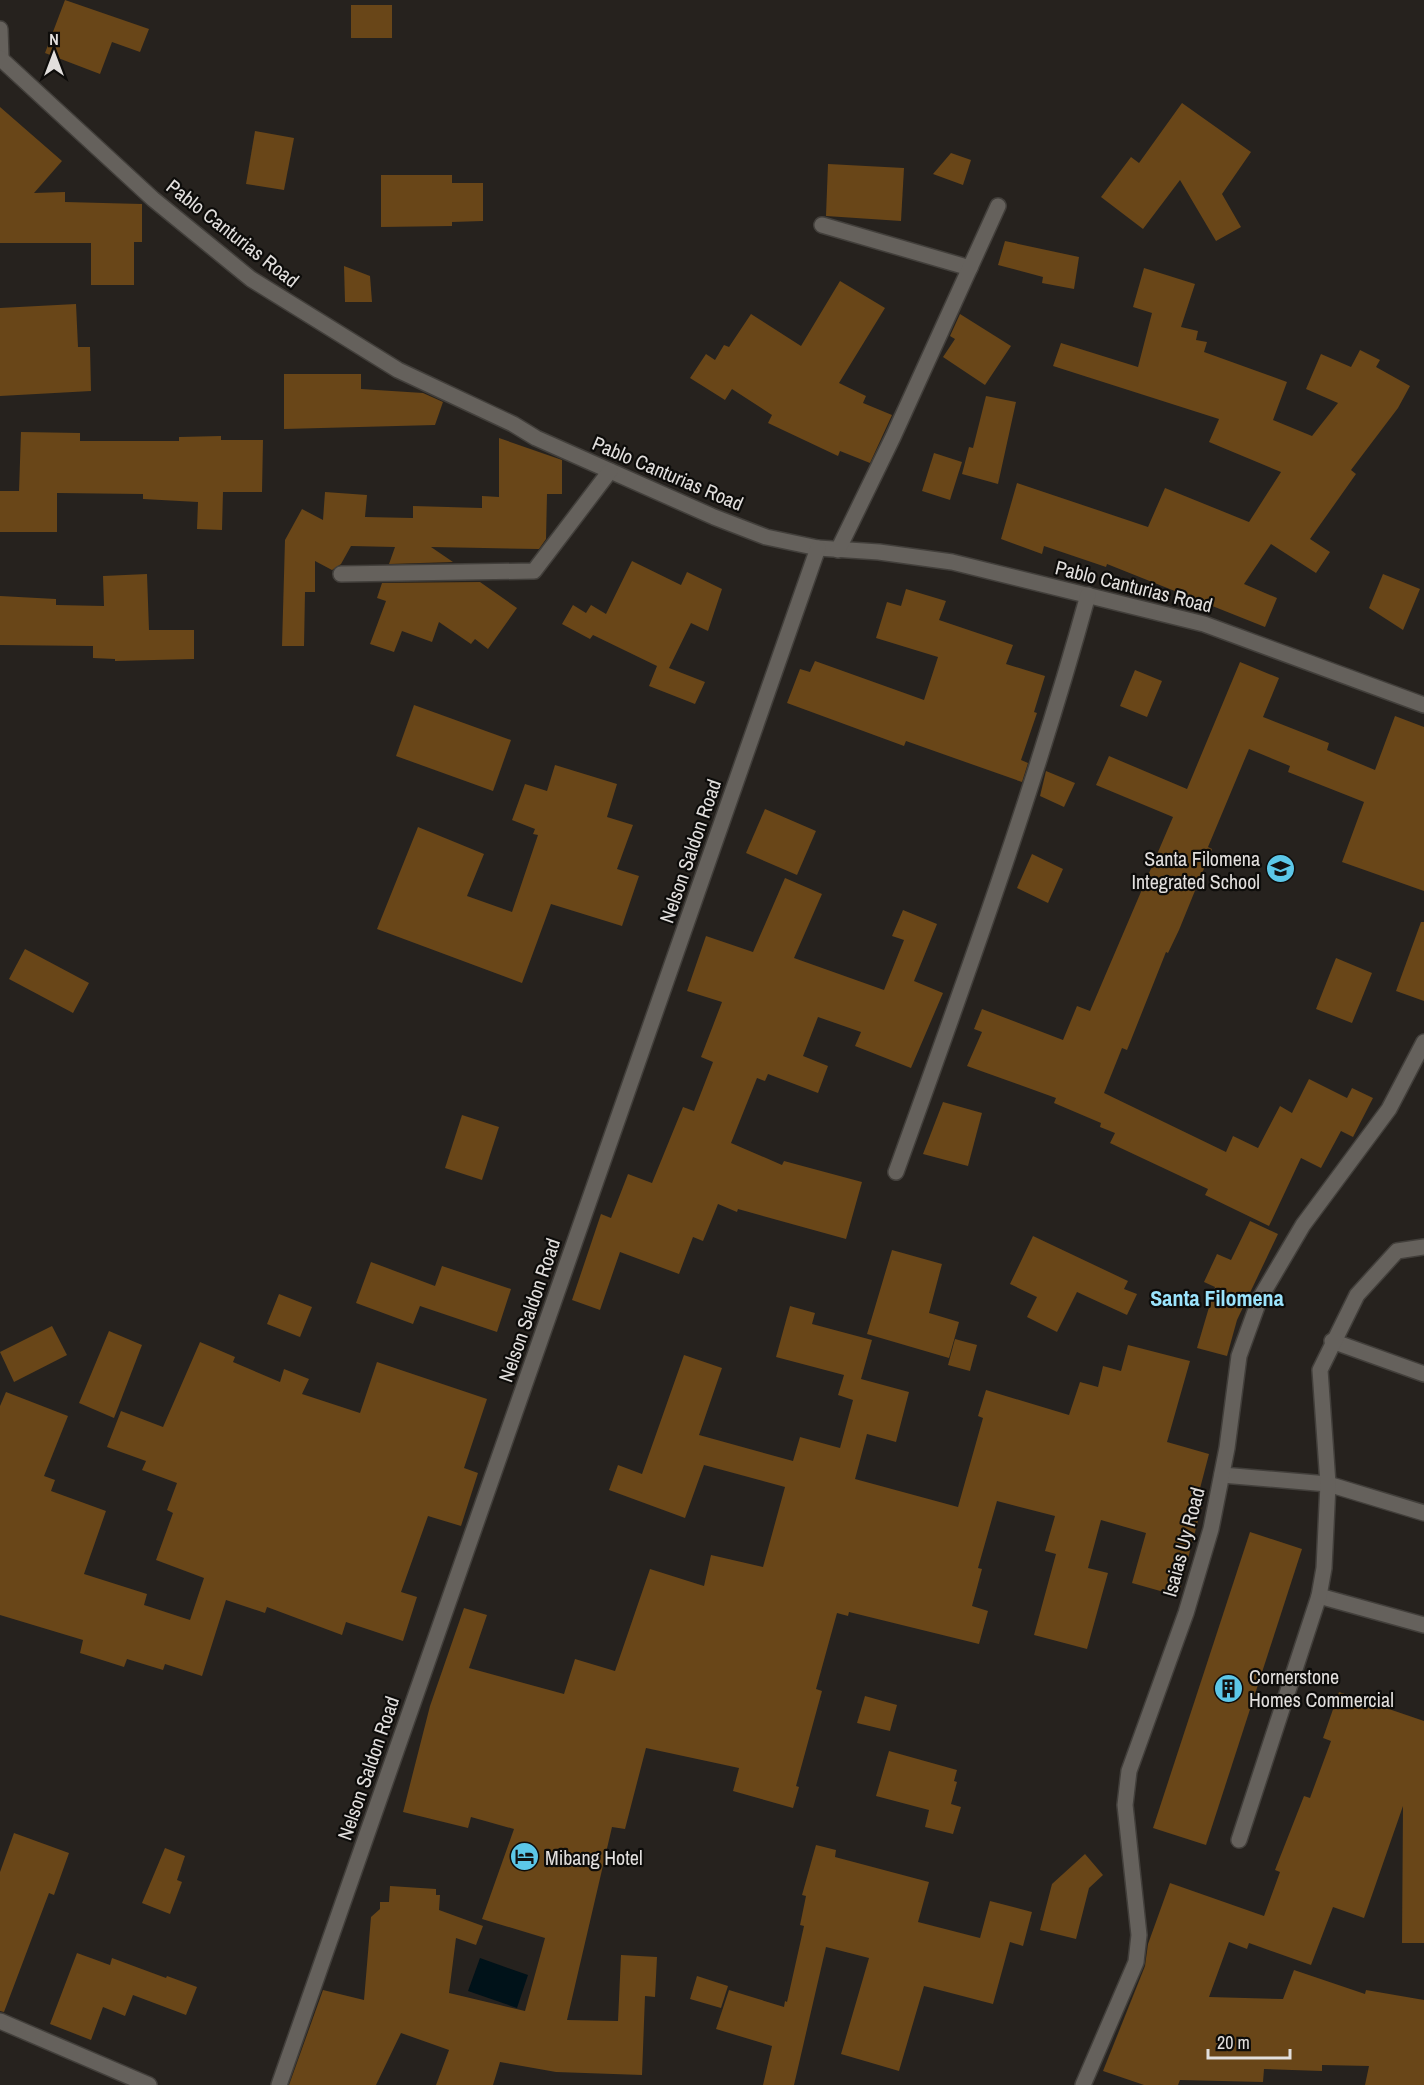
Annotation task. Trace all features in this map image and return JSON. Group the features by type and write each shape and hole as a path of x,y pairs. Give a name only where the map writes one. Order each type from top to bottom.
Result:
{"street":[{"path":"0,29 1,57"},
{"name":"Pablo Canturias Road","path":"1,57 153,199 251,279 398,370 610,471 714,518 766,537 818,548 952,562 1204,624 1424,705"},
{"path":"838,550 893,437 998,206"},
{"path":"822,225 970,268"},
{"path":"341,574 534,571 610,471"},
{"name":"Nelson Saldon Road","path":"279,2085 818,548"},
{"path":"896,1172 1001,878 1055,716 1088,595"},
{"name":"Isaias Uy Road","path":"1083,2085 1136,1962 1139,1935 1125,1805 1128,1771 1186,1613 1211,1529 1222,1475 1239,1356 1260,1298 1303,1225 1389,1109 1424,1042"},
{"path":"1239,1839 1319,1596 1324,1568 1328,1484 1320,1370 1332,1341 1357,1295 1397,1251 1424,1247"},
{"path":"1332,1341 1424,1374"},
{"path":"1222,1475 1328,1484 1424,1513"},
{"path":"1319,1596 1424,1625"},
{"path":"0,2021 149,2085"}],"shaded area":[{"path":"480,1958 528,1975 517,2008 468,1991"}],"building":[{"path":"65,0 149,29 140,52 112,42 100,74 45,53"},
{"path":"351,5 392,5 392,38 351,38"},
{"path":"1182,103 1251,152 1222,194 1241,227 1216,241 1180,180 1143,229 1101,197 1131,157 1139,163"},
{"path":"0,107 62,161 34,193 65,192 65,202 142,204 142,242 134,242 134,285 91,285 91,243 0,243"},
{"path":"255,131 294,138 284,190 246,184"},
{"path":"951,153 971,160 963,185 933,174"},
{"path":"828,164 904,168 901,221 826,216"},
{"path":"381,175 452,175 452,183 483,183 483,221 452,222 452,226 381,227"},
{"path":"1005,241 1079,257 1074,289 1042,283 1043,277 998,265"},
{"path":"344,266 370,276 372,302 345,302"},
{"path":"1144,268 1195,284 1181,327 1198,331 1196,340 1207,342 1204,352 1287,382 1273,420 1312,436 1338,403 1306,389 1321,354 1351,367 1360,350 1380,360 1376,367 1410,386 1398,408 1351,470 1356,474 1310,539 1330,552 1316,573 1271,544 1244,584 1277,598 1265,627 1107,564 1106,567 1044,546 1042,554 1001,539 1017,483 1148,527 1165,488 1249,522 1281,472 1209,442 1219,419 1053,366 1061,343 1138,367 1152,313 1133,307"},
{"path":"840,281 885,308 839,383 866,396 863,403 892,415 870,463 840,451 838,456 768,423 772,415 732,389 725,400 690,378 706,354 715,360 724,345 729,347 751,314 801,346"},
{"path":"76,304 78,347 90,347 91,391 0,396 0,308"},
{"path":"960,314 1011,346 985,385 943,357 955,339 950,336"},
{"path":"284,374 361,374 361,389 423,393 443,402 435,425 284,429"},
{"path":"986,396 1016,402 998,484 962,474 969,447 973,448"},
{"path":"21,432 80,433 80,441 179,441 179,437 221,436 221,440 263,440 262,492 223,492 222,530 197,529 198,502 143,499 143,494 57,493 57,532 0,532 0,491 19,491"},
{"path":"499,438 562,460 562,494 547,494 546,539 539,549 431,547 453,562 389,564 395,547 351,546 341,564 332,570 315,561 315,592 305,592 304,646 282,646 285,540 302,509 323,520 325,492 367,495 365,517 413,518 413,506 482,508 482,496 499,497"},
{"path":"934,453 962,462 950,500 922,491"},
{"path":"632,561 681,585 687,572 722,589 708,631 691,623 669,668 705,682 695,704 649,686 657,666 593,635 590,639 562,624 573,605 586,613 591,605 606,614"},
{"path":"147,574 149,630 194,630 194,659 115,661 115,659 93,658 93,646 0,645 0,596 56,599 56,605 104,606 103,576"},
{"path":"1383,574 1420,589 1403,630 1369,608"},
{"path":"480,582 517,608 488,649 475,639 471,644 439,622 432,642 402,631 394,652 370,644 386,601 377,598 382,583"},
{"path":"906,589 946,601 939,620 1013,645 1006,664 1045,676 1034,712 1037,713 1021,760 1028,763 1022,782 906,741 904,746 787,703 800,669 810,672 815,661 924,700 938,657 876,638 887,602 901,606"},
{"path":"1240,662 1279,678 1263,717 1329,743 1327,750 1375,770 1395,716 1424,727 1424,891 1342,862 1364,802 1288,772 1290,766 1249,749 1208,847 1212,849 1179,930 1168,953 1166,952 1127,1050 1122,1048 1104,1093 1226,1152 1233,1136 1258,1148 1280,1106 1292,1113 1309,1079 1347,1098 1352,1088 1373,1098 1353,1137 1341,1131 1321,1168 1301,1158 1269,1226 1205,1195 1208,1189 1110,1143 1115,1133 1100,1127 1101,1123 1054,1103 1056,1098 967,1066 982,1032 974,1029 982,1009 1063,1040 1077,1006 1090,1011 1173,817 1096,785 1109,756 1187,789"},
{"path":"1135,670 1162,681 1147,717 1120,706"},
{"path":"414,705 511,740 493,791 396,756"},
{"path":"555,765 617,784 607,817 633,825 617,869 639,876 622,926 551,904 522,983 377,929 418,827 484,854 467,896 512,912 538,835 533,834 535,829 512,820 525,784 547,791"},
{"path":"1046,771 1075,783 1064,807 1040,796"},
{"path":"765,809 816,831 797,875 746,853"},
{"path":"1032,854 1063,869 1048,903 1017,888"},
{"path":"785,878 822,894 794,958 884,990 904,940 892,936 903,910 937,924 914,981 943,993 911,1068 855,1046 861,1032 818,1017 803,1056 828,1066 818,1093 768,1074 765,1081 757,1078 731,1143 782,1165 784,1161 862,1182 846,1239 738,1209 737,1212 718,1204 703,1241 693,1237 679,1274 620,1252 600,1310 572,1300 601,1214 611,1218 628,1174 652,1183 683,1107 694,1111 713,1062 701,1057 722,1002 687,991 706,936 753,952"},
{"path":"1421,922 1424,922 1424,1001 1396,991"},
{"path":"25,949 89,983 73,1013 9,979"},
{"path":"1336,958 1372,973 1352,1023 1316,1009"},
{"path":"943,1102 982,1113 968,1166 923,1154"},
{"path":"462,1115 499,1127 482,1180 445,1168"},
{"path":"1250,1221 1278,1234 1237,1320 1227,1356 1197,1348 1215,1287 1204,1282 1217,1254 1231,1260"},
{"path":"1033,1236 1128,1281 1124,1289 1137,1294 1127,1315 1077,1292 1057,1332 1027,1317 1037,1297 1010,1284"},
{"path":"892,1250 942,1264 929,1313 959,1322 949,1358 867,1334"},
{"path":"371,1262 435,1286 442,1266 511,1289 497,1332 420,1306 413,1324 356,1303"},
{"path":"279,1294 312,1307 300,1337 267,1324"},
{"path":"790,1306 815,1313 812,1324 872,1340 861,1379 909,1392 896,1442 867,1434 855,1479 958,1507 983,1418 978,1416 986,1390 1069,1415 1080,1382 1098,1387 1103,1366 1121,1371 1128,1345 1190,1361 1167,1442 1209,1454 1197,1500 1203,1502 1178,1596 1132,1583 1146,1533 1101,1520 1088,1568 1108,1573 1087,1649 1034,1635 1056,1554 1045,1551 1055,1516 997,1501 978,1568 982,1569 972,1606 988,1611 979,1644 849,1612 848,1616 837,1613 816,1689 822,1691 796,1786 799,1787 793,1808 733,1791 739,1768 646,1748 625,1829 612,1827 567,2020 618,2021 621,1955 657,1957 655,1997 645,1996 642,2075 556,2072 500,2062 493,2085 436,2085 449,2050 401,2033 376,2085 289,2085 323,1990 364,2000 371,1917 380,1909 380,1902 389,1902 390,1886 436,1889 436,1895 440,1895 439,1910 483,1926 476,1945 456,1938 449,1993 525,2011 545,1938 482,1919 514,1829 471,1817 468,1828 403,1812 430,1706 464,1608 487,1615 469,1668 564,1694 575,1659 615,1671 650,1569 704,1586 711,1555 763,1567 785,1487 704,1465 685,1518 609,1490 618,1465 642,1474 684,1355 722,1368 699,1435 793,1461 800,1437 840,1448 853,1400 838,1395 844,1375 776,1357"},
{"path":"52,1326 67,1355 14,1382 0,1352"},
{"path":"109,1331 142,1345 114,1418 79,1403"},
{"path":"955,1339 977,1345 970,1371 948,1365"},
{"path":"200,1342 235,1357 233,1362 280,1382 284,1369 309,1379 302,1394 360,1413 377,1362 487,1399 464,1468 478,1473 461,1526 428,1516 401,1592 417,1597 403,1641 346,1622 342,1635 267,1607 265,1613 226,1600 202,1676 165,1664 163,1670 127,1659 124,1667 80,1653 83,1640 0,1615 0,1406 6,1392 68,1416 44,1476 55,1480 51,1491 106,1511 84,1574 147,1594 144,1605 190,1620 204,1578 156,1560 173,1513 167,1510 177,1483 142,1470 146,1461 107,1447 121,1411 163,1427"},
{"name":"Cornerstone Homes Commercial","path":"1250,1532 1302,1549 1206,1845 1153,1828"},
{"path":"1339,1692 1424,1721 1424,1943 1402,1943 1403,1806 1364,1918 1333,1907 1311,1965 1249,1943 1247,1949 1229,1942 1209,1997 1283,1999 1294,1970 1365,1994 1366,1990 1424,2000 1424,2085 1365,2085 1369,2066 1322,2065 1322,2071 1264,2069 1263,2082 1180,2080 1178,2085 1144,2085 1103,2071 1145,1966 1148,1944 1170,1883 1264,1916 1280,1872 1275,1870 1304,1796 1310,1798 1331,1741 1323,1738"},
{"path":"865,1696 897,1705 890,1731 857,1723"},
{"path":"889,1751 957,1770 954,1781 957,1782 951,1804 961,1807 953,1834 925,1827 929,1810 876,1796"},
{"path":"14,1833 69,1853 54,1895 49,1893 4,2012 0,2011 0,1872"},
{"path":"816,1845 836,1850 835,1857 929,1882 918,1922 980,1938 990,1901 1032,1912 1023,1946 1010,1942 993,2004 924,1986 899,2071 841,2054 869,1958 826,1947 794,2085 763,2085 772,2046 716,2029 729,1990 784,2007 785,2001 787,2002 804,1926 800,1925 806,1896 802,1895"},
{"path":"165,1848 185,1856 177,1880 182,1882 170,1914 142,1903"},
{"path":"1085,1854 1103,1875 1089,1888 1076,1939 1040,1930 1052,1884"},
{"path":"77,1953 110,1965 112,1958 197,1987 186,2015 133,1995 125,2016 103,2007 91,2040 50,2024"},
{"path":"697,1976 728,1986 721,2008 690,1999"}],"place":[{"name":"Santa Filomena Integrated School","path":"1281,869"},
{"name":"Cornerstone Homes Commercial","path":"1228,1688"},
{"name":"Mibang Hotel","path":"524,1857"}],"district":[{"name":"Santa Filomena","path":"1217,1298"}]}
